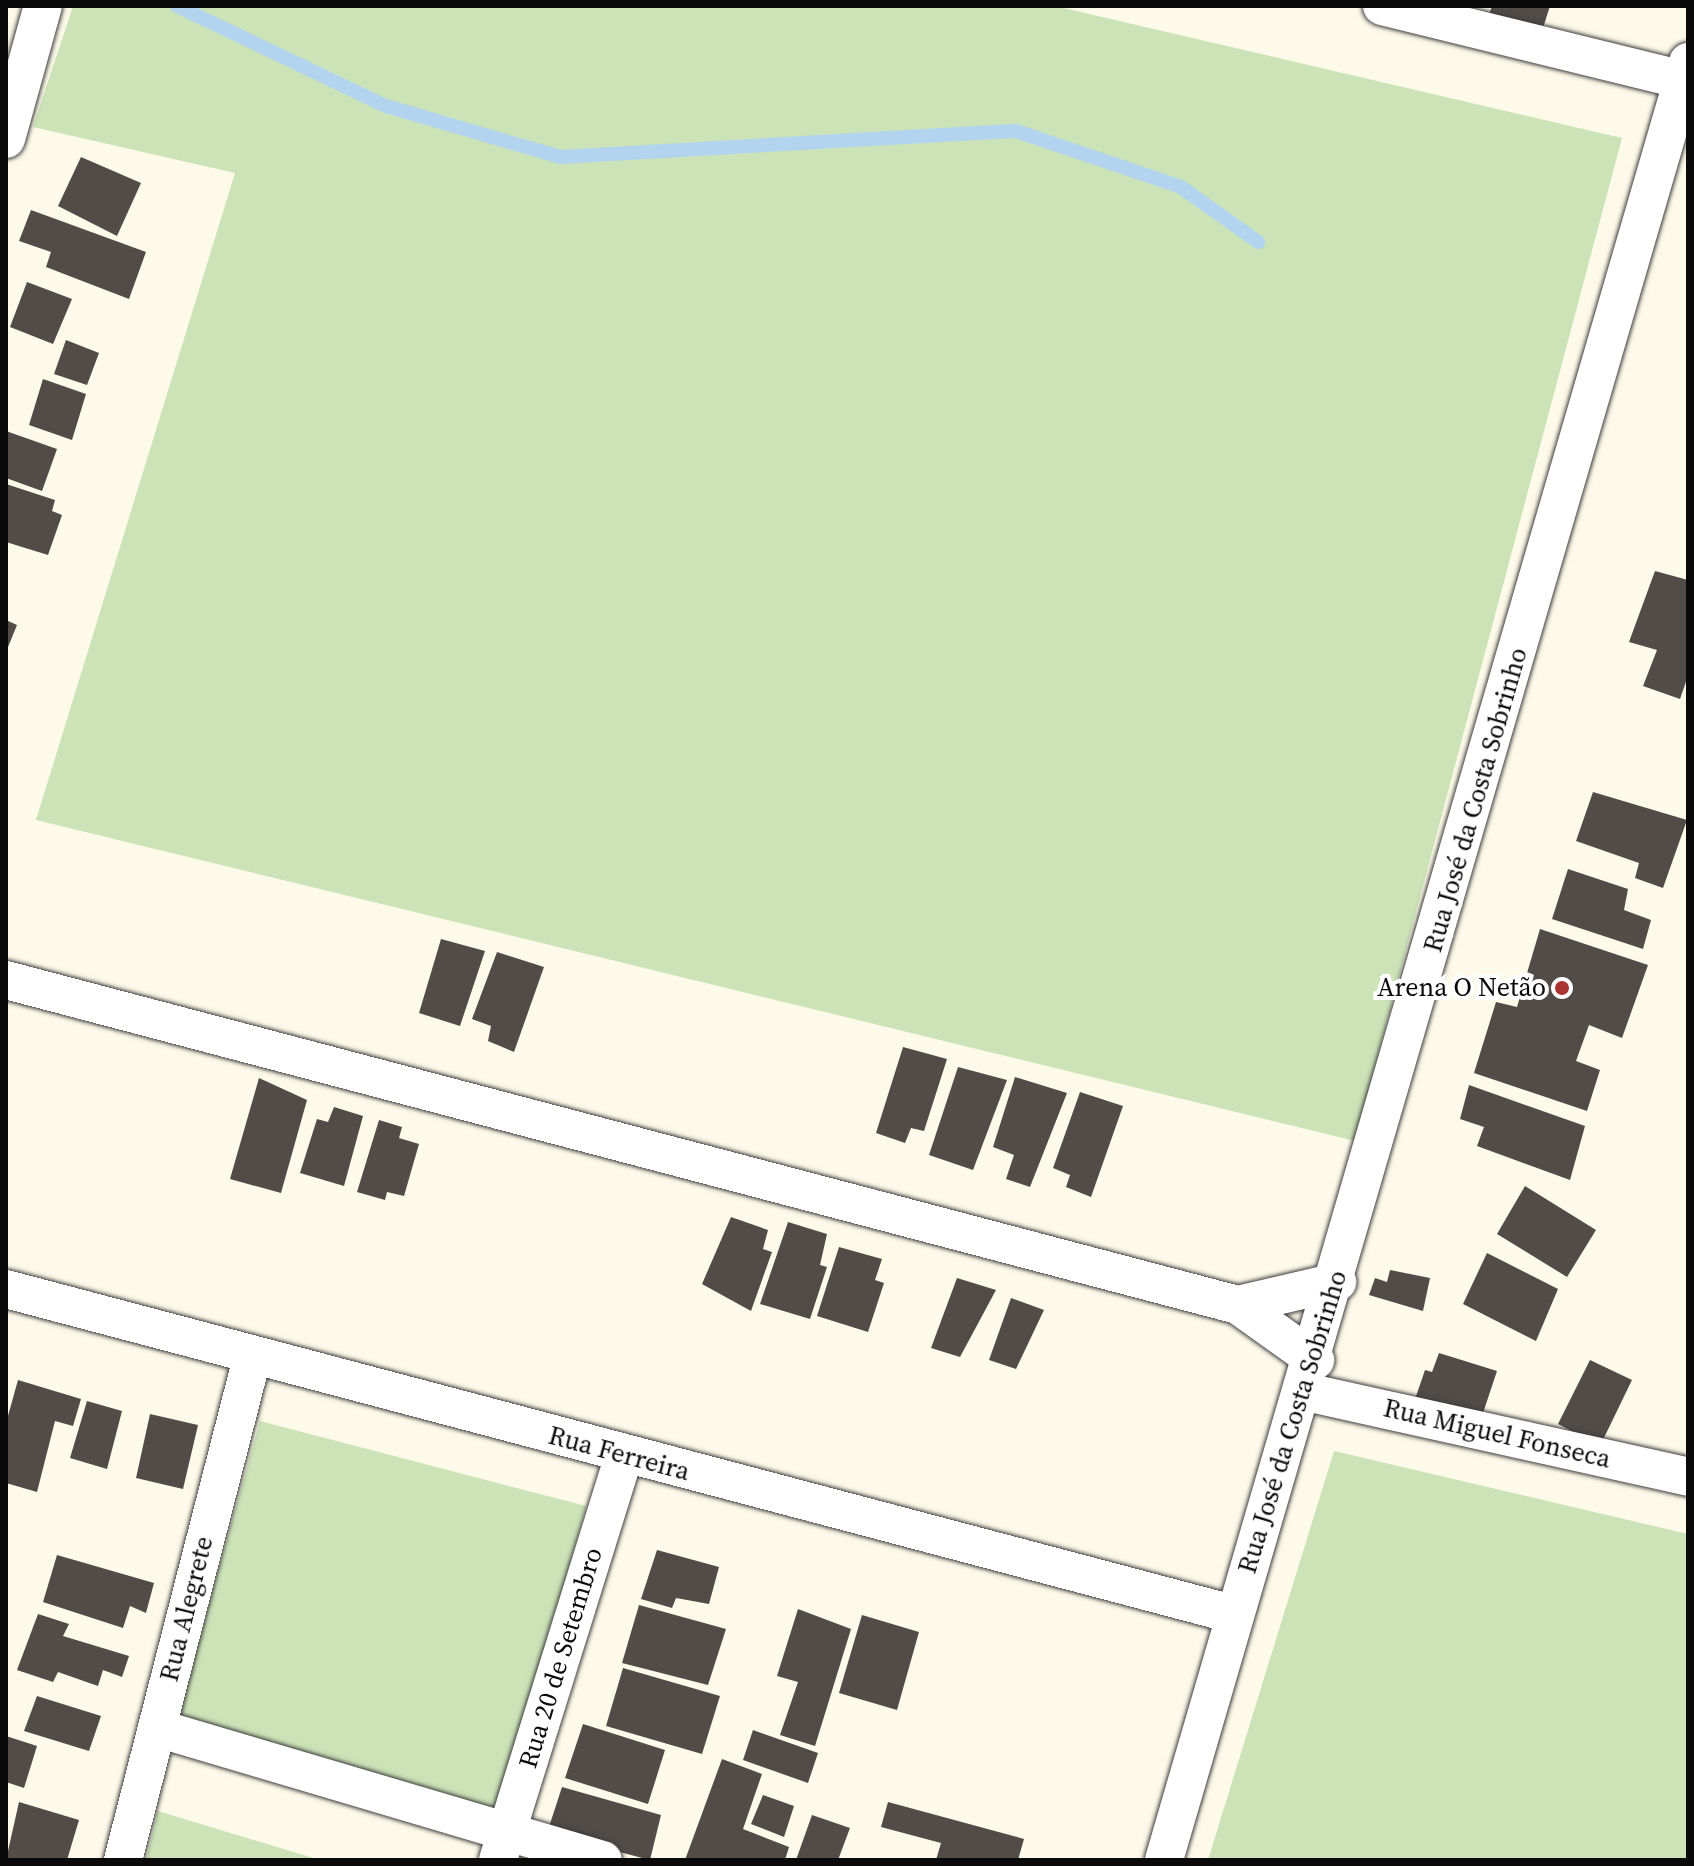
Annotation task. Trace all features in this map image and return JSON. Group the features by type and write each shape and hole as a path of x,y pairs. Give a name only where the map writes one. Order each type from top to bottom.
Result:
{"street":[{"path":"6,139 43,6"},
{"path":"1382,6 1685,71"},
{"name":"Rua José da Costa Sobrinho","path":"1164,1860 1233,1614 1310,1376 1685,71"},
{"path":"6,980 1238,1305 1337,1282"},
{"name":"Rua Ferreira","path":"6,1289 252,1358 1233,1614"},
{"path":"1238,1305 1310,1376"},
{"name":"Rua Alegrete","path":"123,1860 252,1358"},
{"name":"Rua Miguel Fonseca","path":"1310,1376 1688,1477"},
{"name":"Rua 20 de Setembro","path":"503,1846 624,1456"},
{"path":"157,1728 503,1846 603,1860"}],"green space":[{"path":"73,6 1055,6 1622,138 1355,1141 36,820 235,173 33,127"},
{"path":"260,1421 586,1506 500,1819 176,1723"},
{"path":"1334,1451 1688,1534 1688,1860 1208,1860"},
{"path":"158,1811 320,1860 146,1860"}],"building":[{"path":"1492,6 1550,6 1543,28 1489,15"},
{"path":"81,157 141,183 117,236 58,206"},
{"path":"31,210 146,252 129,299 46,267 51,252 19,241"},
{"path":"27,282 72,299 53,344 10,327"},
{"path":"66,340 99,353 87,385 54,374"},
{"path":"43,379 86,394 72,440 29,425"},
{"path":"6,431 57,449 42,491 6,478"},
{"path":"6,484 55,500 52,511 62,515 48,555 6,542"},
{"path":"1655,571 1688,580 1688,676 1680,699 1643,686 1657,650 1629,642"},
{"path":"6,620 17,625 6,652"},
{"path":"1593,792 1687,820 1663,888 1635,878 1639,863 1576,841"},
{"path":"1568,869 1628,889 1624,910 1651,920 1643,949 1552,919"},
{"path":"1540,929 1648,965 1622,1038 1589,1025 1576,1061 1600,1070 1587,1111 1474,1073 1496,1002 1517,1007"},
{"path":"441,939 485,951 460,1026 419,1013"},
{"path":"497,952 544,967 514,1052 488,1041 491,1026 472,1019"},
{"path":"903,1047 947,1059 924,1131 911,1128 905,1143 876,1133"},
{"path":"958,1067 1007,1080 973,1170 929,1155"},
{"path":"1015,1077 1067,1093 1030,1187 1006,1179 1014,1155 993,1147"},
{"path":"259,1078 307,1100 281,1193 230,1179"},
{"path":"1469,1085 1585,1126 1570,1180 1477,1146 1484,1127 1460,1119"},
{"path":"1080,1092 1123,1106 1091,1197 1066,1187 1070,1175 1053,1168"},
{"path":"334,1107 363,1116 344,1186 300,1173 317,1119 328,1122"},
{"path":"379,1120 402,1127 399,1138 419,1144 404,1196 387,1192 385,1200 357,1192"},
{"path":"1525,1186 1596,1230 1567,1277 1497,1234"},
{"path":"731,1217 768,1230 763,1249 772,1252 751,1311 702,1284"},
{"path":"788,1222 827,1234 820,1265 827,1267 810,1319 760,1304"},
{"path":"839,1247 882,1259 875,1280 884,1283 868,1332 817,1316"},
{"path":"1487,1253 1558,1289 1536,1341 1463,1304"},
{"path":"1390,1270 1430,1278 1423,1311 1369,1295 1375,1278 1387,1282"},
{"path":"957,1278 996,1290 960,1357 931,1348"},
{"path":"1011,1298 1044,1310 1016,1369 989,1360"},
{"path":"1439,1353 1497,1371 1479,1425 1412,1408 1425,1370 1432,1372"},
{"path":"1590,1360 1632,1380 1600,1446 1558,1424"},
{"path":"18,1380 81,1399 73,1426 55,1421 37,1492 6,1483 6,1423"},
{"path":"87,1401 122,1411 107,1469 70,1458"},
{"path":"150,1414 198,1425 183,1489 136,1478"},
{"path":"657,1550 719,1567 709,1604 676,1598 672,1608 641,1599"},
{"path":"57,1555 154,1583 146,1613 130,1606 123,1628 43,1602"},
{"path":"639,1605 726,1629 708,1685 622,1663"},
{"path":"798,1609 851,1629 815,1746 780,1735 798,1682 777,1676"},
{"path":"38,1614 69,1624 63,1636 129,1656 122,1677 103,1670 98,1686 58,1672 53,1682 17,1670"},
{"path":"862,1615 919,1632 897,1710 839,1693"},
{"path":"623,1668 720,1696 702,1754 606,1726"},
{"path":"37,1696 101,1716 89,1751 24,1731"},
{"path":"583,1724 665,1750 648,1804 565,1778"},
{"path":"753,1730 818,1753 808,1783 743,1760"},
{"path":"6,1736 37,1746 24,1788 6,1782"},
{"path":"722,1759 762,1774 743,1829 789,1847 785,1860 685,1860"},
{"path":"562,1787 661,1815 650,1860 547,1833"},
{"path":"763,1795 794,1806 784,1837 751,1824"},
{"path":"19,1802 79,1820 67,1860 6,1860"},
{"path":"888,1802 1024,1839 1018,1860 936,1860 941,1843 881,1827"},
{"path":"812,1815 850,1828 838,1860 796,1860"}],"waterway":[{"path":"177,6 386,106 560,157 1016,131 1181,187 1258,242"}],"place":[{"name":"Arena O Netão","path":"1562,988"}]}
